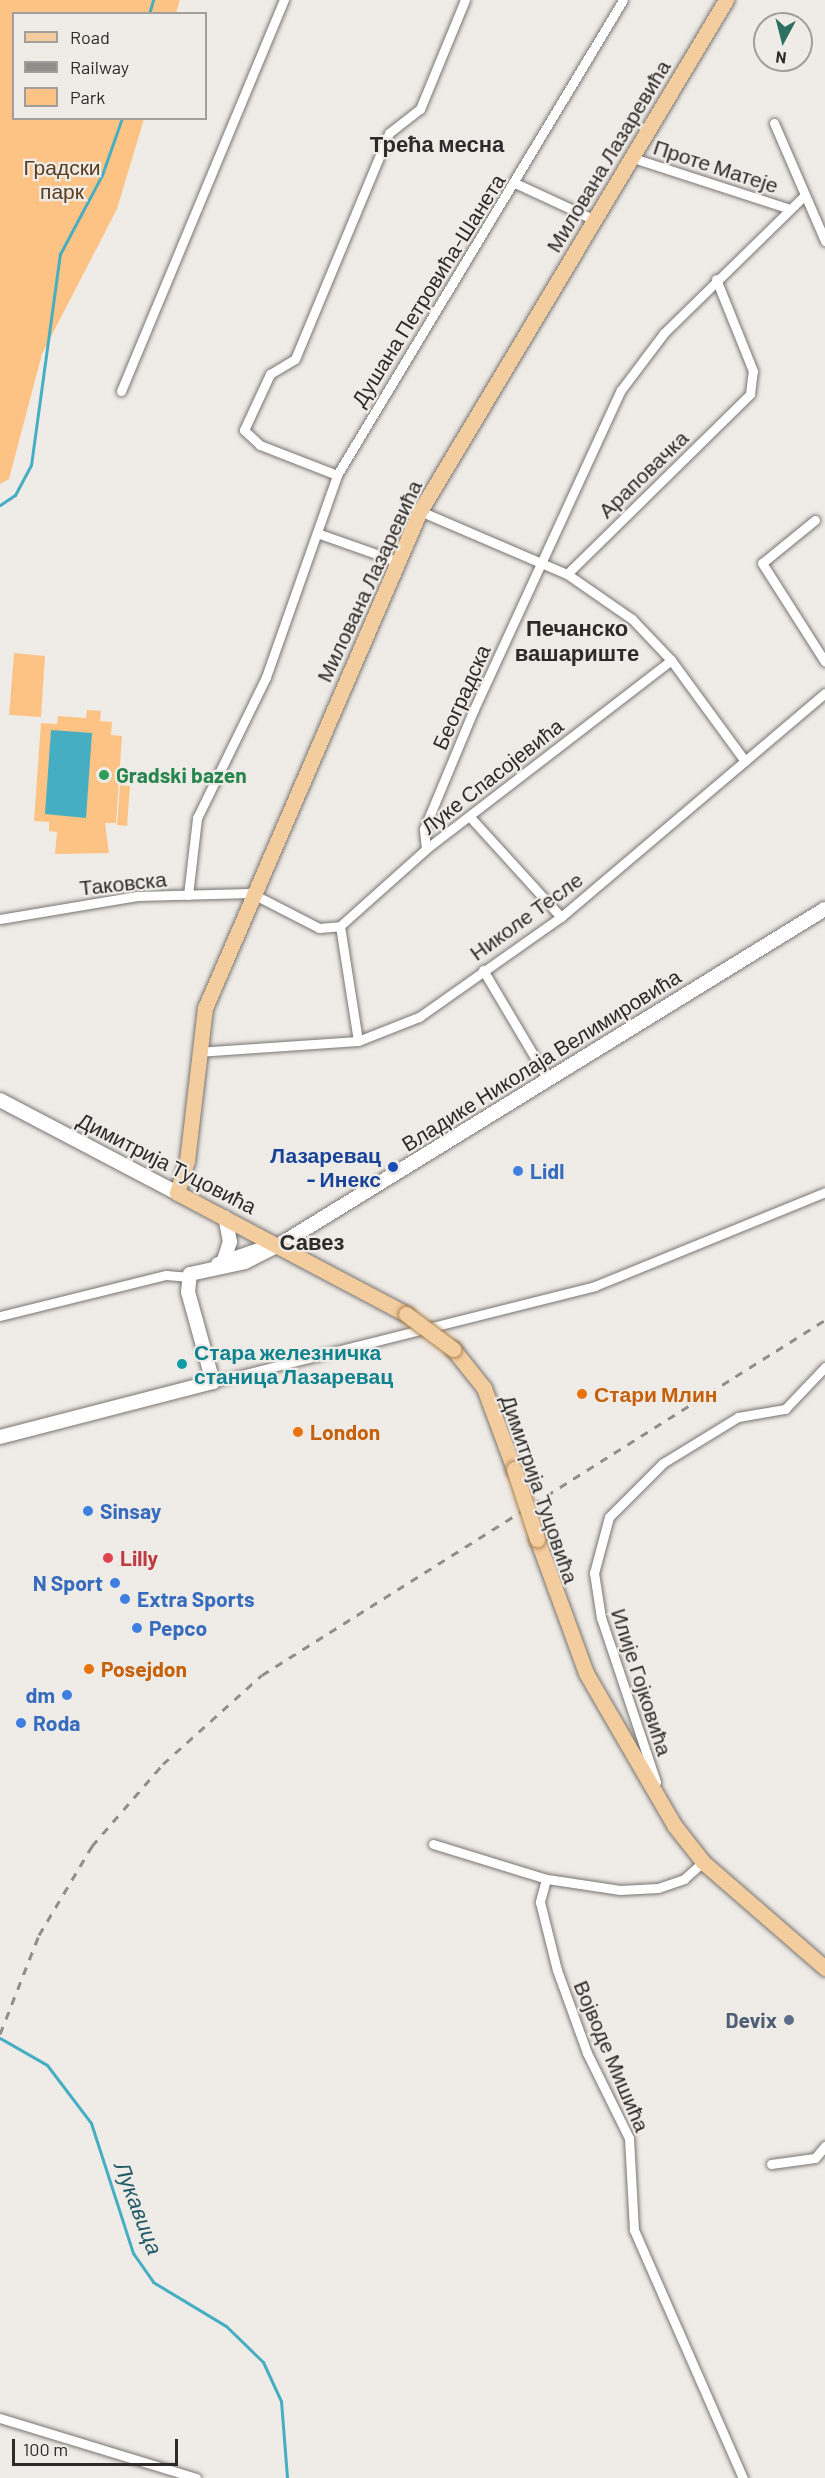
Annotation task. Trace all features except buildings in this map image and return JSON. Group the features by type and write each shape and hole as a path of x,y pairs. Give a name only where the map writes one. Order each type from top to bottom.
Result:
{"main road":[{"name":"Милована Лазаревића","path":"177,1193 187,1161 197,1052 212,985 396,561 420,511 726,0"},
{"name":"Димитрија Туцовића","path":"177,1193 406,1314 453,1349 484,1388 586,1673 662,1805 703,1862 825,1968"}],"street":[{"path":"120,391 284,0"},
{"path":"337,475 260,445 244,430 270,374 295,359 389,133 420,109 465,0"},
{"name":"Душана Петровића-Шанета","path":"188,895 197,818 266,677 337,475 515,183 623,0"},
{"path":"774,123 803,197 825,241"},
{"name":"Проте Матеје","path":"633,158 787,208"},
{"path":"515,183 595,220"},
{"name":"Проте Матеје","path":"543,563 621,390 664,333 787,208 803,197"},
{"name":"Араповачка","path":"567,574 745,400 753,386 753,370 716,279"},
{"path":"420,511 567,574 632,619 671,660 746,761"},
{"path":"814,520 762,563 825,662"},
{"path":"317,533 396,561"},
{"name":"Београдска","path":"426,849 424,829 543,563"},
{"name":"Луке Спасојевића","path":"340,926 426,849 671,660"},
{"name":"Николе Тесле","path":"197,1052 358,1041 419,1017 561,917 825,693"},
{"path":"470,817 561,917"},
{"path":"424,829 441,838"},
{"path":"251,893 319,927 340,926 358,1041"},
{"name":"Таковска","path":"0,919 138,896 251,893"},
{"name":"Владике Николаја Велимировића","path":"187,1277 220,1263 279,1245 825,909"},
{"path":"483,970 548,1078"},
{"name":"Димитрија Туцовића","path":"0,1100 177,1193"},
{"path":"0,1437 594,1286 825,1192"},
{"path":"220,1263 230,1242 225,1217"},
{"path":"0,1316 166,1275 187,1277 213,1382"},
{"name":"Илије Гојковића","path":"662,1805 600,1618 594,1573 598,1544 609,1517 663,1463 738,1417 785,1409 825,1367"},
{"path":"433,1844 546,1879 581,1887 658,1888 690,1876 703,1862"},
{"name":"Војводе Мишића","path":"546,1879 540,1902 558,1970 587,2053 629,2138 634,2230 743,2478"},
{"path":"771,2164 815,2158 825,2146"},
{"path":"0,2418 196,2478"}],"green space":[{"name":"Градски парк","path":"0,0 180,0 176,12 12,12 12,120 144,120 117,209 42,354 9,479 0,484"},
{"path":"14,653 45,656 41,717 9,715"},
{"name":"Gradski bazen","path":"87,710 101,711 100,721 112,722 111,735 122,736 116,823 105,823 109,853 55,854 57,832 49,831 49,822 34,821 41,723 57,724 58,716 86,718"},
{"name":"Gradski bazen","path":"120,785 130,786 127,826 117,825"}],"water":[{"path":"51,730 92,733 86,818 45,814"}],"waterway":[{"path":"150,12 153,0"},
{"path":"0,505 15,495 31,465 60,254 102,175 121,120"},
{"name":"Лукавица","path":"0,2038 47,2065 91,2123 133,2253 153,2282 226,2326 263,2362 281,2401 287,2478"}],"railway":[{"path":"0,2034 39,1935 92,1846 163,1764 262,1675 825,1320"}],"place":[{"name":"Gradski bazen","path":"104,775"},
{"name":"Лазаревац - Инекс","path":"393,1167"},
{"name":"Lidl","path":"518,1171"},
{"name":"Стара железничка станица Лазаревац","path":"182,1364"},
{"name":"Стари Млин","path":"582,1394"},
{"name":"London","path":"298,1432"},
{"name":"Sinsay","path":"88,1511"},
{"name":"Lilly","path":"108,1558"},
{"name":"N Sport","path":"115,1583"},
{"name":"Extra Sports","path":"125,1599"},
{"name":"Pepco","path":"137,1628"},
{"name":"Posejdon","path":"89,1669"},
{"name":"dm","path":"67,1695"},
{"name":"Roda","path":"21,1723"},
{"name":"Devix","path":"789,2020"}],"district":[{"name":"Трећа месна","path":"437,144"},
{"name":"Печанско вашариште","path":"577,640"},
{"name":"Савез","path":"312,1242"}]}
